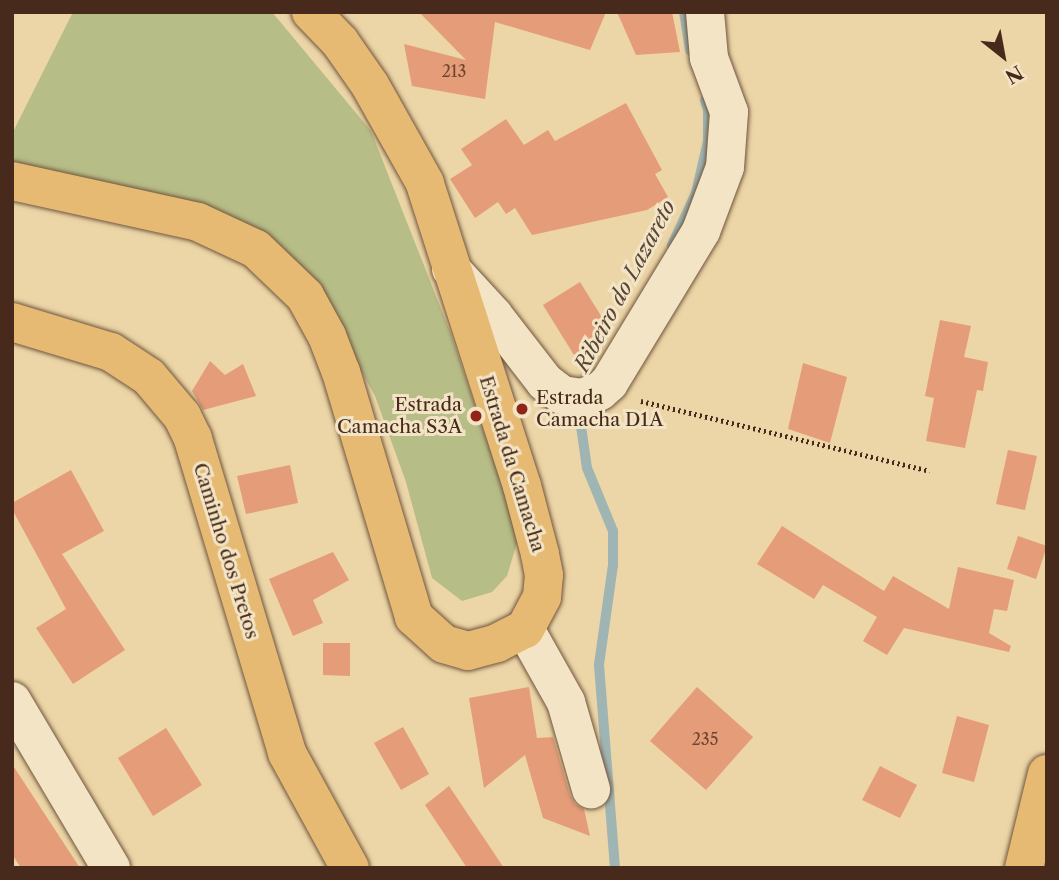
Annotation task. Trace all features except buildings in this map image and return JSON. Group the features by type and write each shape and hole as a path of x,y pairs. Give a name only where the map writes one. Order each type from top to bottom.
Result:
{"main road":[{"name":"Estrada da Camacha","path":"311,12 340,42 402,140 425,183 522,486 540,554 544,575 542,597 525,629"},
{"path":"12,181 198,222 256,248 304,296 327,336 341,372 414,617 444,645 468,651 497,643 525,629"},
{"name":"Caminho dos Pretos","path":"12,323 111,352 149,377 182,416 193,439 287,753 350,868"},
{"path":"1024,868 1047,774"}],"street":[{"path":"451,269 494,316 545,382 562,395 591,395 608,383 654,312 701,231 725,167 729,112 709,58 705,12"},
{"path":"525,629 566,702 591,789"},
{"path":"12,701 111,868"}],"path":[{"path":"591,395 930,471"}],"green space":[{"path":"73,12 272,12 371,131 451,334 519,536 507,576 492,592 462,601 432,578 406,482 375,396 323,303 254,230 12,167 12,134"}],"waterway":[{"name":"Ribeiro do Lazareto","path":"684,12 690,51"},
{"name":"Ribeiro do Lazareto","path":"672,245 696,193 708,141 708,110 705,100"},
{"name":"Ribeiro do Lazareto","path":"585,406 580,419 587,468 613,531 613,565 599,665 615,868"}],"place":[{"name":"Estrada Camacha D1A","path":"522,409"},
{"name":"Estrada Camacha S3A","path":"476,416"}]}
